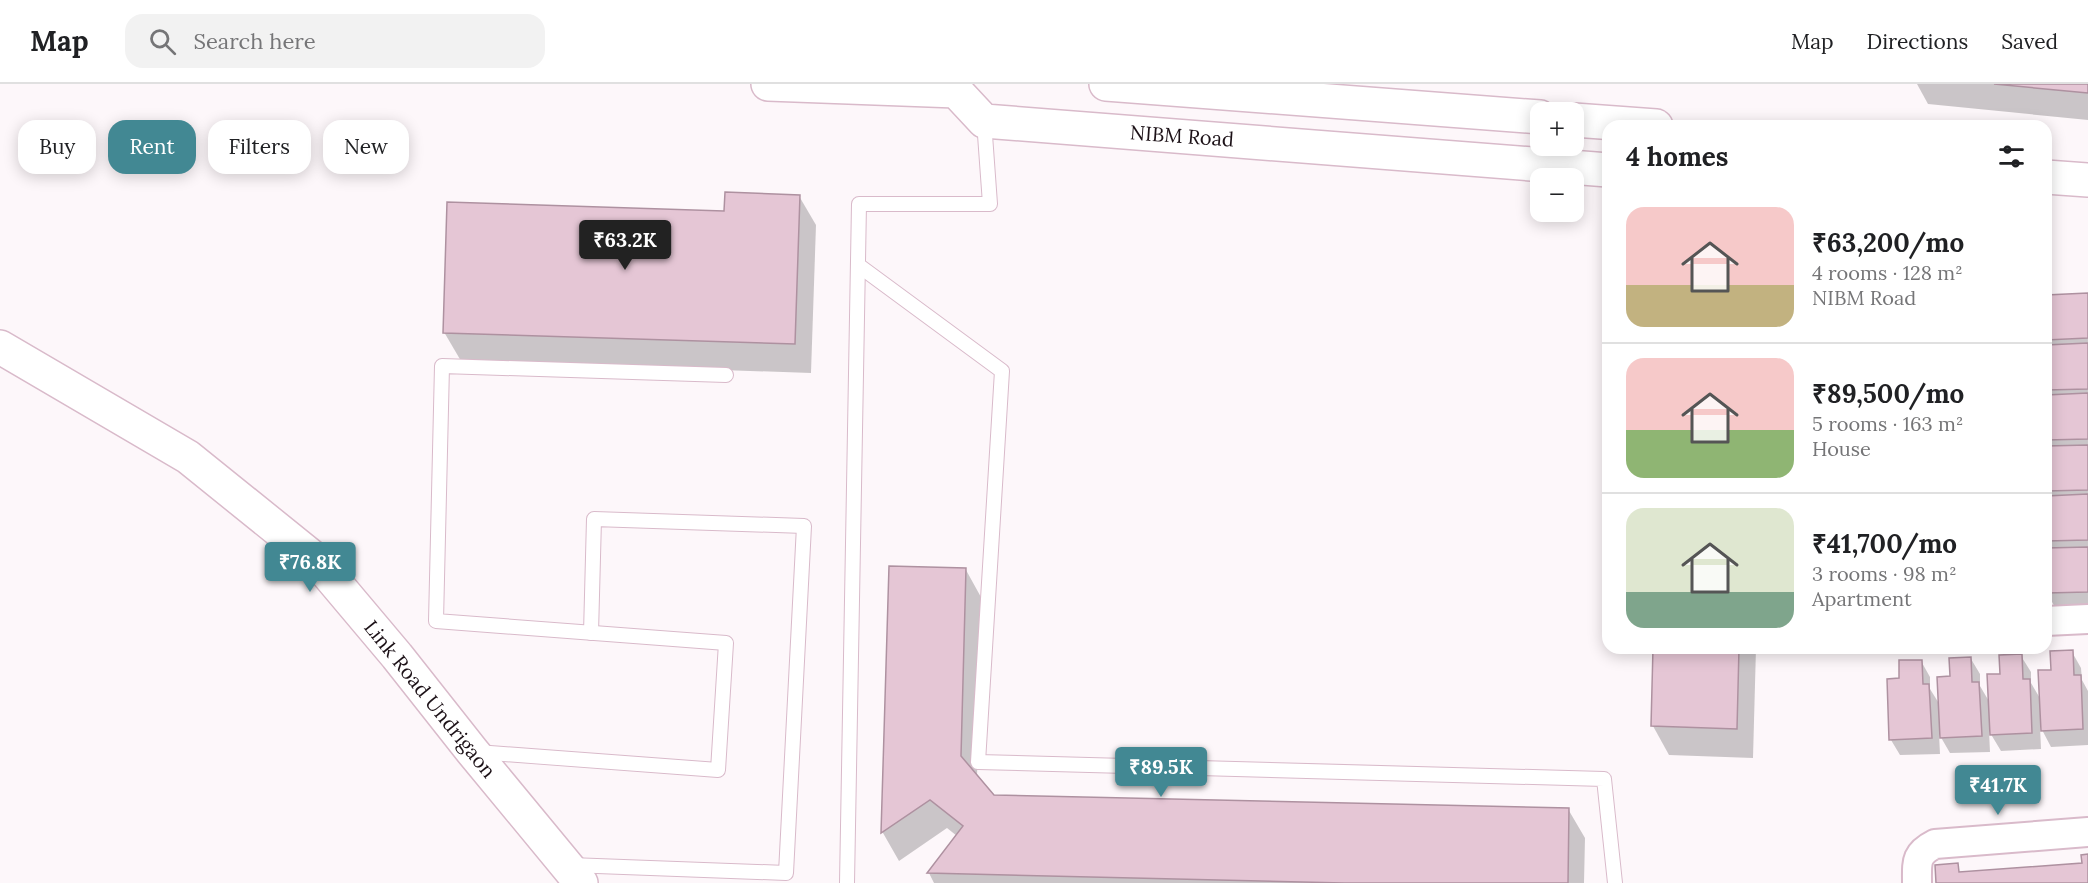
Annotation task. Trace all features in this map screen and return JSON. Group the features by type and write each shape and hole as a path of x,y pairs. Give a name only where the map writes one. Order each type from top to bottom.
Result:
{"main road":[{"path":"768,84 962,88 984,121"},
{"path":"1106,84 1530,116"},
{"name":"NIBM Road","path":"984,121 1602,170"},
{"path":"1584,121 1602,122"},
{"path":"2052,177 2088,180"},
{"name":"Link Road Undrigaon","path":"0,347 188,457 317,561 397,656 472,752 575,874"}],"street":[{"path":"2052,621 2088,619"},
{"path":"1917,883 1917,862 1923,850 1935,844 2088,832"}],"lane":[{"path":"847,883 859,204 990,204 984,121"},
{"path":"858,265 1002,371 978,762 1604,779 1615,883"},
{"path":"472,752 718,770 726,643 436,621 442,366 726,375"},
{"path":"575,874 786,873 804,526 594,519 591,633"}],"building":[{"path":"1994,84 2088,84 2088,93"},
{"path":"725,192 800,195 795,344 443,333 447,202 724,211"},
{"path":"2088,293 2088,338 2052,340 2052,295"},
{"path":"2088,343 2088,389 2052,390 2052,345"},
{"path":"2088,393 2088,439 2052,440 2052,395"},
{"path":"2088,445 2088,490 2052,491 2052,446"},
{"path":"2088,494 2088,540 2052,541 2052,496"},
{"path":"2088,547 2088,592 2052,593 2052,548"},
{"path":"889,566 966,568 961,756 994,795 1569,808 1568,883 1344,883 927,873 963,826 930,800 881,833"},
{"path":"2073,650 2074,675 2081,675 2083,729 2041,731 2038,670 2051,670 2052,651"},
{"path":"1653,654 1739,654 1737,729 1651,726"},
{"path":"2022,654 2023,679 2030,679 2032,733 1990,735 1987,674 2000,674 1999,655"},
{"path":"1971,657 1972,682 1979,682 1982,736 1940,738 1937,677 1950,676 1949,658"},
{"path":"1899,660 1922,660 1923,684 1929,684 1932,738 1889,740 1887,679 1899,678"},
{"path":"2088,854 2088,883 1936,883 1935,865 1958,863 1959,872 2082,863 2081,855"}]}
